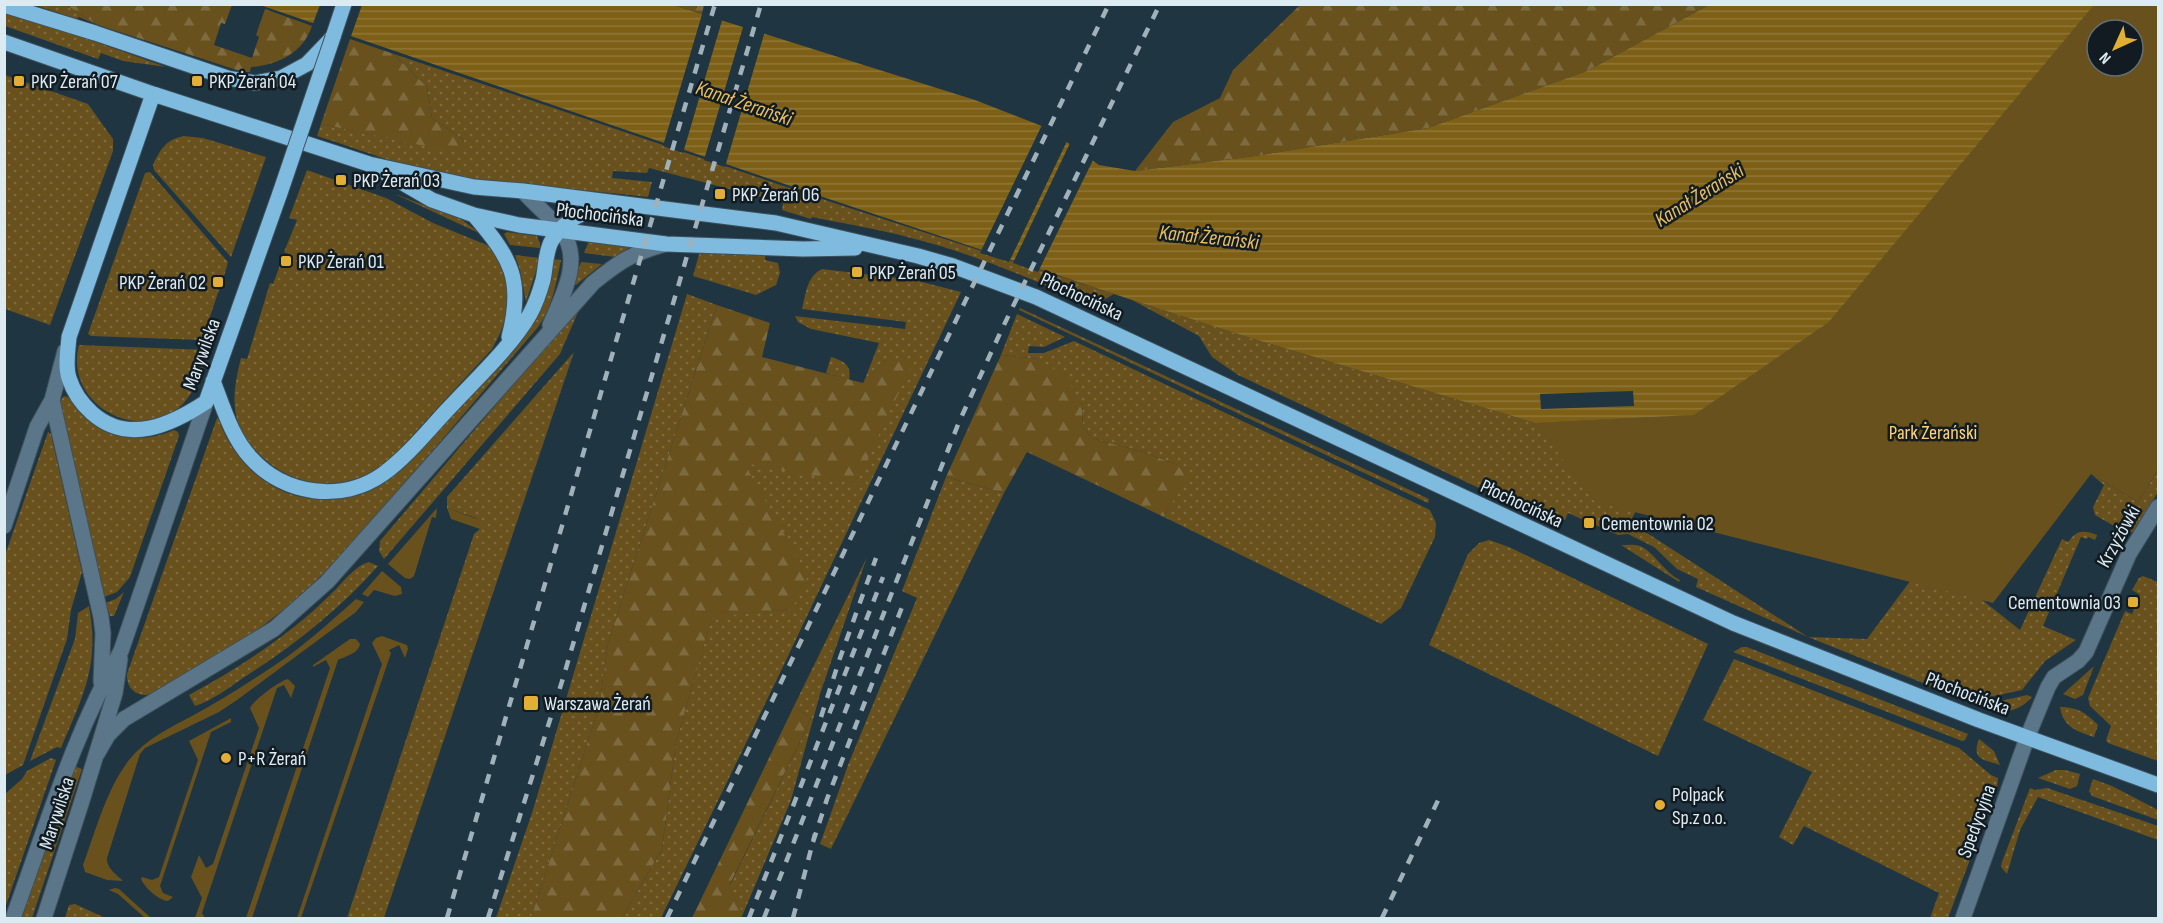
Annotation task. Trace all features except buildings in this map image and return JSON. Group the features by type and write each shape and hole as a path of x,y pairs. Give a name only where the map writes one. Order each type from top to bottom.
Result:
{"main road":[{"name":"Marywilska","path":"206,402 344,4"},
{"path":"4,5 228,78 255,83 296,72 317,55 333,37"},
{"name":"Płochocińska","path":"4,42 153,94 369,164 474,187 523,191 776,223 952,266 1036,297 1733,623 2027,738 2158,784"},
{"path":"153,94 69,337 69,377 85,407 110,426 138,430 162,426 183,417 206,402"},
{"name":"Płochocińska","path":"369,164 432,200 474,215 519,225 666,244 803,249 874,247"},
{"path":"213,381 241,446 263,469 294,487 312,491 345,490 364,485 401,459 495,360 530,313 543,279 552,240 576,215 586,211 629,205"},
{"path":"474,215 500,247 513,275 516,305 508,342"}],"street":[{"path":"523,191 562,231 569,243 572,256 564,293 545,336"},
{"path":"97,754 108,735 124,719 274,628 327,582 593,283 617,263 636,253 666,244"},
{"path":"4,526 37,427 52,400 69,337"},
{"path":"52,400 103,633 101,685"},
{"name":"Marywilska","path":"44,918 115,693 121,651 206,402"},
{"name":"Krzyżówki","path":"2027,738 2050,683 2061,672 2078,661 2089,646 2129,554 2158,507"},
{"name":"Marywilska","path":"13,918 70,758 101,685 121,651"},
{"name":"Spedycyjna","path":"1963,918 2027,738"}],"green space":[{"path":"35,5 66,5 98,25 79,17 77,19"},
{"path":"66,5 232,5 225,24 221,23 214,45 252,58 259,37 256,35 265,9 312,26 302,44 288,56 271,64 251,67 250,72 243,72 98,25"},
{"path":"673,5 704,5 702,14"},
{"path":"1300,5 1709,5 1587,71 1428,128 1255,156 1135,171 1173,122 1220,98 1233,70"},
{"path":"2094,5 2121,5 2110,18 2085,18 2085,47 2028,115 2061,167 1948,240 1950,290 1958,318 1966,330 1988,352 2037,388 2050,432 2012,491 1954,479 1950,486 1872,421 1834,468 1809,474 1778,446 1813,411 1813,395 1660,465 1630,522 1808,637 1696,587 1698,579 1677,569 1654,547 1628,534 1618,535 1568,513 1565,520 1528,511 1238,375 1212,357 1199,336 1132,300 1247,337 1535,423 1694,415 1829,322"},
{"name":"Park Żerański","path":"2094,5 2158,5 2158,470 2138,502 2091,474 1993,603 1595,502 1535,423 1694,415 1829,322"},
{"path":"5,12 26,17 166,67 123,61 101,53 98,59 5,26"},
{"path":"350,39 394,54 427,87 432,118 464,140 458,153 321,124"},
{"path":"394,54 825,200 1114,294 1095,305 999,266 933,244 874,229 812,217 811,219 782,210 783,203 649,168 647,173 613,171 612,178 652,182 648,197 523,186 432,173 317,136 321,124 458,152 464,140 432,118 427,87"},
{"path":"5,75 88,104 113,139 113,151 50,325 5,309"},
{"path":"184,136 203,138 266,157 231,257 154,170 153,165 158,154 165,146"},
{"path":"307,170 386,198 433,223 494,248 508,287 504,322 492,349 388,461 366,475 335,483 303,480 273,466 250,444 238,422 235,410 235,386 241,358 247,359 270,283 273,284 280,265 287,267 291,255 284,252 297,220 289,218"},
{"path":"150,172 228,262 224,276 217,275 212,287 219,290 202,340 91,336 88,334 145,173"},
{"path":"395,194 461,219 481,234"},
{"path":"507,232 537,236 540,248 510,245 504,234"},
{"path":"589,241 630,245 630,247 615,257 584,253"},
{"path":"700,251 765,253 765,260 778,263 780,273 776,285 756,295 693,276"},
{"path":"515,255 540,258 526,302 520,270"},
{"path":"553,259 561,260 550,304 538,327 352,545 328,570 275,616 212,659 151,694 142,695 134,691 128,684 127,674 217,418 230,444 247,466 265,481 284,492 304,498 325,500 367,491 387,481 405,467 517,345"},
{"path":"581,262 602,264 576,285 574,284"},
{"path":"822,269 914,280 961,292 661,918 622,918 662,849 676,742 712,616 792,609 743,463 914,361 885,360 863,384 879,343 811,329 798,322 795,316 905,329 906,322 802,309 810,281"},
{"path":"687,294 717,305 608,643 599,707 531,918 496,918 532,813"},
{"path":"581,305 560,354 384,559 379,551 380,541"},
{"path":"717,305 770,323 762,357 863,383 885,360 914,360 856,484 744,463 808,576 792,609 712,617 676,742 662,849 622,918 531,918 599,707 608,643"},
{"path":"1020,308 1429,499 1428,503 1019,310"},
{"path":"1017,314 1065,337 1044,347 1029,346 1028,353 1044,353 1074,341 1430,510 1436,523 1435,537 1401,608 1381,624 1164,517 1187,474 1178,465 1143,452 1091,438 1083,427 1082,404 1038,359 1001,355"},
{"path":"79,345 208,350 195,385 183,404 166,416 146,421 127,420 109,413 94,401 82,385 77,366"},
{"path":"574,352 384,918 347,918 474,534 480,529 476,518 447,508 447,497"},
{"path":"1001,355 1038,359 1066,377 1082,404 1083,427 1091,438 1143,452 1178,465 1188,474 1164,517 1027,452 1004,493 946,477"},
{"path":"831,357 846,364 850,375 849,380 826,373"},
{"path":"64,396 68,397 81,413 103,430 138,438 174,430 179,436 130,577 117,592 104,597 60,401"},
{"path":"48,432 51,434 82,572 71,610 67,639 23,765 5,775 5,555"},
{"path":"2158,470 2158,492 2134,531 2128,534 2095,515 2093,507 2104,485 2091,474 2138,502"},
{"path":"946,477 1004,493 831,849 820,844 848,765 917,598 902,591"},
{"path":"437,508 436,518 432,517 414,576 410,579 405,578 388,564"},
{"path":"447,508 483,521 480,529 451,519"},
{"path":"2081,532 2097,535 2095,540 2081,537 2043,626 2076,640 2045,661 2022,690 1981,699 1978,705 1808,637 1867,639 1928,557 2020,630 2062,539 2068,542 2074,535"},
{"path":"1489,540 1509,547 1708,644 1658,756 1429,645 1468,554 1479,543"},
{"path":"1621,545 1636,545 1645,549 1680,580 1679,582"},
{"path":"867,557 820,694 791,800 743,914 729,887 811,719 794,706"},
{"path":"369,562 378,566 314,627 226,690 195,706 189,695 246,662 282,637 315,609 353,571"},
{"path":"382,571 401,587 402,594 395,596 374,590 368,597 362,594"},
{"path":"2143,576 2158,582 2158,761 2108,743 2106,740 2111,726 2090,706 2088,698 2125,611 2132,614 2140,595 2132,590 2139,578"},
{"path":"124,592 114,616 110,616 105,603 116,599"},
{"path":"356,599 364,602 356,612 237,700 219,712 145,748 140,754 107,858 110,868 123,881 107,880 85,872 83,865 97,824 114,784 129,760 158,735 223,698 286,658"},
{"path":"89,606 92,627 91,663 76,712 61,748 57,747 30,761 75,639 78,613"},
{"path":"382,636 407,645 408,649 405,658 399,645 389,650 391,653 301,918 297,918 382,664 372,643 376,638"},
{"path":"350,639 356,639 360,644 359,647 338,660 252,918 246,918 330,668 326,660 313,667 313,665"},
{"path":"1742,647 1968,734 1962,741 1733,652"},
{"path":"1734,659 1959,748 1991,775 1998,778 1997,788 1948,918 1930,918 1939,893 1804,826 1793,845 1779,837 1812,772 1703,720"},
{"path":"2094,666 2083,695 2075,699 2063,694"},
{"path":"288,679 295,686 291,698 284,685 277,688 202,913 205,918 195,918 202,898 191,877 199,855 206,868 213,864 259,728 250,708 267,691"},
{"path":"2027,695 2032,697 2018,708 2008,711 1990,710 1992,703"},
{"path":"794,706 811,719 729,886 743,914 741,918 692,918"},
{"path":"2060,707 2077,710 2090,717 2098,725 2094,737 2067,724"},
{"path":"231,718 231,722 211,732 160,886 163,893 173,897 168,901 164,900 152,893 141,879 142,877 152,880 159,877 198,760 189,741"},
{"path":"1979,739 1994,751 2000,765 1980,758 1977,751"},
{"path":"51,758 56,760 5,908 5,794 22,779 27,771"},
{"path":"74,766 82,769 32,918 22,918"},
{"path":"2056,770 2080,774 2077,786 2070,789 2038,778"},
{"path":"2093,779 2112,786 2158,810 2158,820 2092,796 2089,791"},
{"path":"2030,788 2035,790 2047,788 2158,826 2158,840 2038,797 2020,830 2007,874 2001,867 2002,862"},
{"path":"115,888 151,918 145,918 118,894 109,890"},
{"path":"75,904 105,918 65,918 69,905"}],"water":[{"name":"Kanał Żerański","path":"260,5 673,5 975,100 1047,128 1099,165 1135,171 1255,156 1428,128 1587,71 1709,5 2094,5 1829,322 1694,415 1535,423 1247,337 1132,300"}],"pier":[{"path":"320,5 362,5 350,39 312,26"},
{"path":"703,11 723,17 683,153 663,146"},
{"path":"744,24 765,31 725,167 704,160"},
{"path":"1043,123 1068,139 1009,262 980,253"},
{"path":"1071,141 1094,158 1038,272 1013,263"},
{"path":"1633,391 1634,406 1541,409 1540,394"}],"railway":[{"path":"447,918 715,4"},
{"path":"488,918 564,675 761,4"},
{"path":"667,918 1109,4"},
{"path":"764,918 959,422 1160,4"},
{"path":"821,717 876,558"},
{"path":"749,918 883,577"},
{"path":"813,842 827,799 904,602"},
{"path":"1382,918 1442,792"},
{"path":"793,918 815,834"}],"place":[{"name":"PKP Żerań 07","path":"19,81"},
{"name":"PKP Żerań 04","path":"197,81"},
{"name":"PKP Żerań 03","path":"341,180"},
{"name":"PKP Żerań 06","path":"720,194"},
{"name":"PKP Żerań 01","path":"286,261"},
{"name":"PKP Żerań 05","path":"857,272"},
{"name":"PKP Żerań 02","path":"218,282"},
{"name":"Cementownia 02","path":"1589,523"},
{"name":"Cementownia 03","path":"2133,602"},
{"name":"Warszawa Żerań","path":"531,703"},
{"name":"P+R Żerań","path":"226,758"},
{"name":"Polpack Sp.z o.o.","path":"1660,805"}]}
